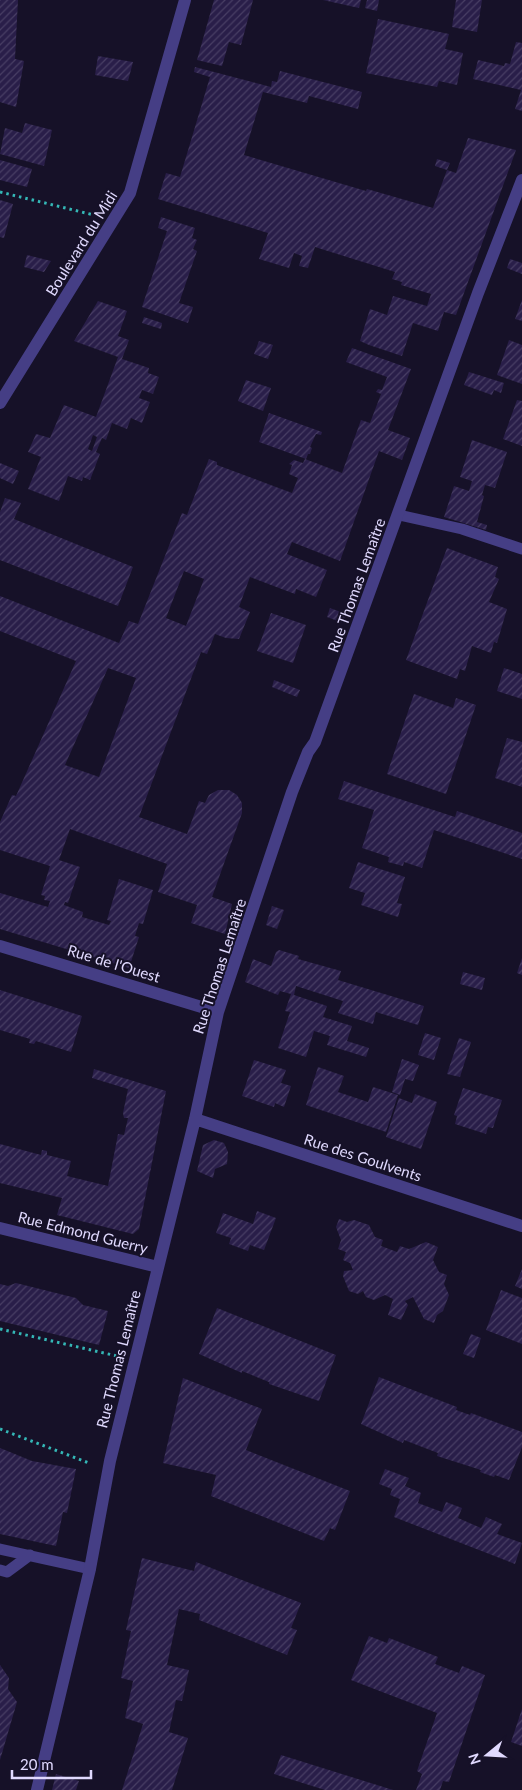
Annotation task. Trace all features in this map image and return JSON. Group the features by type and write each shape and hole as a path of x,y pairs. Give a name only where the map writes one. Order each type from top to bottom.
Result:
{"street":[{"name":"Boulevard du Midi","path":"0,403 130,193 185,0"},
{"name":"Rue Thomas Lemaître","path":"37,1790 90,1568 108,1470 195,1119 218,1012 292,792 308,752 315,742 478,293 522,180"},
{"name":"Rue de l'Ouest","path":"0,946 218,1012"},
{"name":"Rue des Goulvents","path":"195,1119 522,1226"},
{"name":"Rue Edmond Guerry","path":"0,1228 158,1267"}],"lane":[{"path":"399,515 462,529 522,549"},
{"path":"0,1549 90,1568"},
{"path":"0,1570 7,1572 30,1555"}],"path":[{"path":"0,192 115,220"},
{"path":"0,1329 135,1360"},
{"path":"0,1429 108,1470"}],"building":[{"path":"0,0 18,0 15,59 24,61 16,107 0,102"},
{"path":"214,0 253,0 241,45 229,42 222,66 197,60"},
{"path":"323,0 361,0 359,8"},
{"path":"367,0 379,0 377,11 365,8"},
{"path":"456,0 482,0 477,32 452,27"},
{"path":"378,19 449,34 445,49 463,53 457,85 439,81 437,87 366,73"},
{"path":"516,42 522,43 522,111 515,109 521,90 473,79 478,60 504,66 505,63 510,64"},
{"path":"98,56 133,62 128,81 95,75"},
{"path":"195,67 271,87 272,81 277,82 280,71 362,92 358,109 309,96 307,103 263,92 244,155 366,191 367,189 433,208 447,170 456,173 468,138 516,150 456,315 444,312 438,331 413,323 402,356 369,345 360,341 370,309 387,315 393,296 427,306 431,294 401,285 402,282 392,279 395,272 315,247 308,268 299,266 302,256 294,253 289,268 259,259 268,233 158,199 166,173 180,177 210,77 194,72"},
{"path":"25,123 52,130 44,166 0,154 5,128 22,133"},
{"path":"437,159 450,163 447,170 435,166"},
{"path":"0,160 32,169 27,187 0,180"},
{"path":"0,200 13,204 4,238 0,237"},
{"path":"161,217 195,228 192,238 197,240 193,249 197,251 179,303 193,307 188,323 142,307 167,231 158,228"},
{"path":"27,255 51,261 44,272 24,267"},
{"path":"510,259 522,263 522,274 507,268"},
{"path":"522,300 522,321 515,319"},
{"path":"98,301 127,311 118,336 129,340 122,359 149,368 148,373 159,377 153,394 142,390 139,398 150,402 142,423 131,418 127,429 112,423 106,440 102,438 96,452 100,454 90,480 83,477 82,481 68,476 59,501 28,489 41,457 28,452 36,434 50,438 64,405 96,417 118,357 74,341","holes":["93,435 97,437 92,451 88,449"]},
{"path":"144,317 162,323 161,329 142,323"},
{"path":"509,340 522,345 522,384 497,375"},
{"path":"259,341 273,345 268,359 254,354"},
{"path":"352,348 411,369 388,430 410,438 402,460 379,451 340,561 292,542 287,554 327,570 316,597 296,589 295,594 250,577 239,607 250,612 239,639 226,638 215,634 207,654 201,652 139,817 187,834 199,801 205,803 209,795 218,790 229,790 237,795 242,803 242,813 212,897 232,904 225,934 191,923 197,905 158,892 167,864 70,829 59,860 80,867 68,903 65,902 64,905 83,912 82,917 109,925 111,921 107,920 119,879 153,890 143,924 139,923 135,936 139,937 129,968 0,929 0,893 48,907 50,901 44,900 45,896 41,895 50,866 0,850 0,822 12,795 16,796 76,661 0,631 0,596 119,643 129,621 138,624 182,513 187,515 209,459 217,462 217,465 292,493 298,478 289,474 292,465 289,464 294,460 303,463 305,459 342,473 361,420 370,423 381,394 376,392 378,389 382,390 387,377 346,362","holes":["184,571 204,579 186,626 166,618","108,668 136,678 99,777 65,765"]},
{"path":"469,372 504,383 501,393 494,390 492,395 464,385"},
{"path":"246,380 271,388 263,411 238,401"},
{"path":"517,400 522,401 522,446 503,439"},
{"path":"269,413 322,432 321,435 316,434 310,447 312,448 310,454 308,454 306,459 259,442"},
{"path":"472,440 507,452 495,488 485,485 482,495 484,496 477,522 487,525 486,530 444,517 454,486 469,491 472,481 460,477"},
{"path":"0,463 19,471 13,484 0,478"},
{"path":"5,498 21,503 14,519 133,567 118,606 0,560 0,512"},
{"path":"447,548 498,567 495,577 499,579 489,602 507,609 497,643 494,642 491,653 472,646 465,671 460,669 457,679 406,660"},
{"path":"330,608 346,614 343,623 327,617"},
{"path":"271,613 306,625 293,663 257,651"},
{"path":"504,668 522,674 522,699 497,691"},
{"path":"274,680 300,690 297,697 272,687"},
{"path":"414,694 453,708 456,698 476,705 446,794 387,774"},
{"path":"507,738 522,742 522,787 495,778"},
{"path":"344,781 455,817 457,811 522,833 522,859 434,830 422,868 404,862 403,866 388,862 389,857 362,848 374,810 338,799"},
{"path":"358,862 405,877 397,903 402,904 398,917 361,905 365,893 349,888"},
{"path":"272,906 284,910 277,929 266,925"},
{"path":"279,950 299,956 298,959 341,971 338,980 424,1006 418,1025 376,1012 373,1024 338,1013 343,1001 296,986 294,995 327,1006 323,1017 352,1026 347,1041 369,1048 366,1057 327,1045 330,1036 314,1031 306,1057 278,1048 290,1012 285,1011 291,994 280,991 278,995 245,982 253,959 271,966 276,952"},
{"path":"522,958 522,975 517,973"},
{"path":"463,972 485,978 482,990 460,984"},
{"path":"0,990 82,1016 71,1052 36,1041 34,1044 29,1043 30,1039 0,1030"},
{"path":"425,1033 441,1038 434,1060 418,1055"},
{"path":"459,1038 471,1042 460,1077 447,1074"},
{"path":"402,1059 419,1065 413,1081 405,1079 400,1095 392,1092"},
{"path":"254,1060 286,1070 281,1083 291,1086 284,1107 275,1103 274,1107 242,1096"},
{"path":"318,1067 344,1076 338,1092 368,1102 373,1087 398,1095 386,1132 306,1105"},
{"path":"94,1069 166,1091 139,1229 133,1234 57,1215 62,1198 0,1183 0,1144 41,1155 42,1150 47,1151 47,1155 71,1161 67,1176 108,1186 118,1134 124,1135 128,1118 124,1118 123,1113 128,1089 92,1078"},
{"path":"463,1088 502,1100 493,1128 488,1127 486,1134 455,1124 457,1116 454,1115"},
{"path":"415,1094 437,1102 421,1149 386,1137 399,1098 412,1103"},
{"path":"214,1140 224,1143 228,1152 227,1164 215,1169 213,1178 197,1171 203,1145"},
{"path":"257,1211 276,1218 264,1250 250,1245 248,1251 229,1244 231,1238 216,1233 223,1213 253,1224"},
{"path":"339,1219 347,1222 354,1220 369,1225 375,1237 383,1240 381,1246 397,1252 400,1246 409,1249 426,1242 438,1247 433,1260 439,1272 447,1275 444,1284 449,1295 443,1311 437,1315 434,1323 424,1319 413,1297 405,1301 408,1305 401,1320 388,1315 393,1299 385,1295 374,1300 366,1297 363,1291 358,1294 349,1291 343,1276 344,1271 353,1270 350,1263 343,1260 346,1252 338,1249 341,1240 336,1227"},
{"path":"522,1269 522,1289 515,1286"},
{"path":"16,1283 76,1298 83,1305 108,1311 99,1345 0,1321 0,1284 8,1286"},
{"path":"501,1290 522,1298 522,1344 486,1330"},
{"path":"217,1308 336,1355 319,1401 269,1384 269,1382 242,1371 242,1373 199,1354"},
{"path":"471,1334 481,1338 474,1358 463,1354"},
{"path":"379,1377 457,1407 456,1410 470,1415 471,1413 522,1432 522,1447 509,1480 495,1475 494,1477 480,1472 481,1470 437,1456 438,1453 404,1440 403,1443 361,1424"},
{"path":"183,1378 262,1409 246,1450 350,1491 335,1530 330,1528 324,1541 211,1496 216,1475 163,1463"},
{"path":"0,1448 32,1461 76,1469 67,1513 63,1512 56,1546 0,1534"},
{"path":"385,1469 409,1478 405,1486 421,1493 418,1503 442,1512 446,1502 462,1508 458,1518 481,1528 486,1517 502,1524 497,1534 522,1543 515,1564 394,1517 400,1499 390,1495 392,1489 379,1484"},
{"path":"142,1558 194,1571 196,1562 301,1603 291,1628 297,1630 287,1655 199,1620 200,1614 179,1609 167,1665 189,1670 182,1701 176,1700 169,1732 188,1738 172,1790 122,1790 143,1724 125,1718 133,1681 121,1678 131,1631 126,1630"},
{"path":"369,1636 387,1643 389,1638 438,1657 435,1664 459,1673 462,1666 485,1675 449,1782 443,1781 440,1790 416,1790 422,1774 417,1771 437,1713 351,1680"},
{"path":"0,1665 9,1678 8,1689 17,1702 0,1760"},
{"path":"522,1709 522,1746 511,1742"},
{"path":"281,1755 393,1790 325,1790 274,1774"},
{"path":"56,1774 79,1781 76,1790 52,1790"}]}
